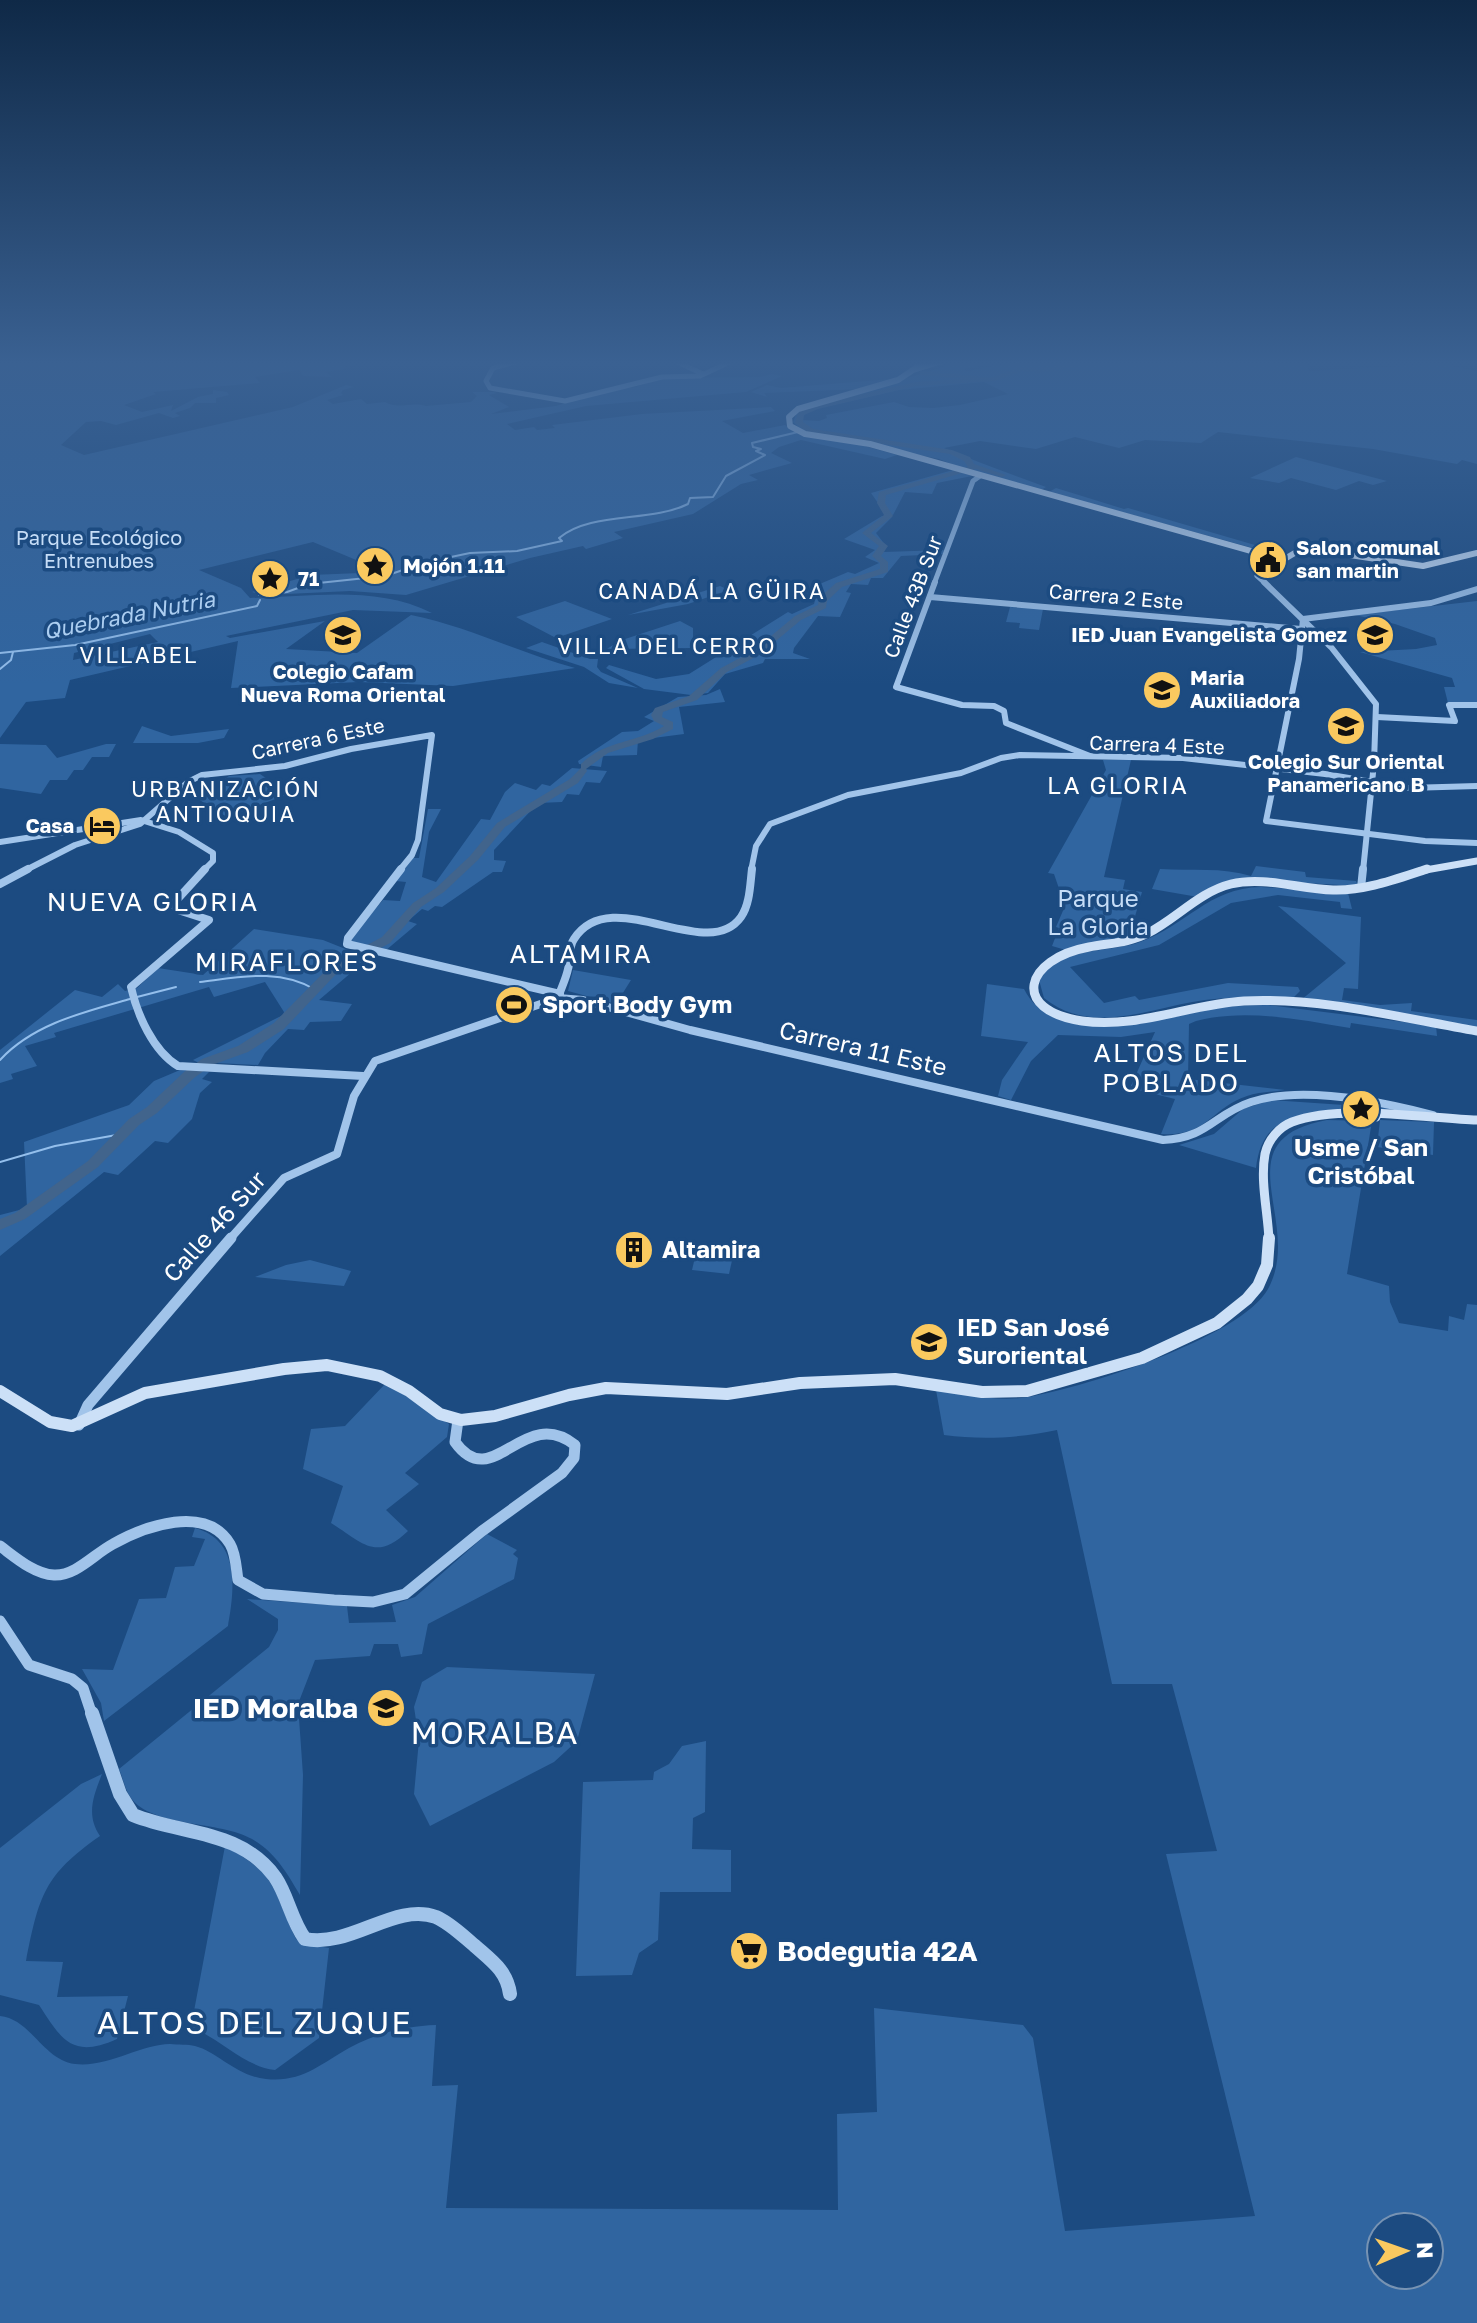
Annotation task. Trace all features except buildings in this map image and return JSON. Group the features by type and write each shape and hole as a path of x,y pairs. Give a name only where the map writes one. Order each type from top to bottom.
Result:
{"main road":[{"path":"955,468 1283,560 1303,548 1420,566 1476,553"},
{"path":"1477,861 1452,862 1361,888 1330,890 1246,883 1220,888 1140,938 1066,954 1043,964 1033,977 1035,995 1049,1009 1072,1019 1104,1023 1212,1004 1265,1002 1477,1031"},
{"path":"1370,1103 1376,1117"},
{"path":"0,1391 55,1424 79,1425 151,1391 327,1365 361,1369 388,1380 439,1413 458,1420 480,1418 557,1397 610,1388 727,1394 801,1383 898,1379 990,1393 1023,1391 1148,1356 1235,1310 1255,1289 1270,1253 1263,1158 1271,1139 1286,1125 1323,1116 1477,1120"}],"street":[{"name":"Calle 43B Sur","path":"980,476 973,481 896,687 962,705 998,707 1004,711 1006,723 1098,759"},
{"path":"1283,560 1257,576 1303,619 1376,704 1372,783 1361,888"},
{"path":"1303,619 1431,603 1477,589"},
{"name":"Carrera 2 Este","path":"930,597 1301,629"},
{"path":"1303,619 1299,659 1266,821 1425,841 1477,843"},
{"path":"1377,717 1455,721 1449,705 1477,705"},
{"name":"Carrera 6 Este","path":"144,821 188,782 210,772 277,768 372,744 432,735 418,840 412,855 348,938 353,948"},
{"name":"Carrera 4 Este","path":"559,996 570,964 572,942 582,931 604,920 628,917 682,929 726,928 744,913 753,858 766,827 836,799 961,773 1001,758 1026,755 1098,759 1183,758 1277,767 1413,789 1477,786"},
{"path":"0,884 77,844 144,821"},
{"path":"0,842 144,821 162,825 199,843 214,857 173,906 209,919 133,983 131,991 133,1005 170,1062 186,1066 363,1076"},
{"name":"Carrera 11 Este","path":"353,948 592,1002 690,1030 1159,1139 1198,1135 1241,1107 1262,1099 1318,1099 1395,1105 1447,1119"},
{"name":"Calle 46 Sur","path":"79,1425 88,1405 284,1178 337,1154 363,1076 373,1063 559,996"},
{"path":"0,1546 41,1572 58,1575 74,1570 137,1531 187,1522 208,1526 224,1536 232,1547 238,1580 257,1592 373,1602 398,1597 418,1586 482,1531 566,1469 574,1458 576,1449 566,1436 550,1433 527,1438 493,1458 471,1459 464,1456 455,1442 458,1420"},
{"path":"0,1621 29,1665 72,1679 83,1688 120,1794 133,1815 207,1832 247,1850 264,1864 283,1888 297,1927 305,1939 329,1942 407,1917 434,1916 502,1970 510,1984 510,1994"}],"green space":[{"name":"Parque Ecológico Entrenubes","path":"0,468 773,468 749,475 758,480 741,484 693,514 614,532 623,538 586,549 583,546 530,558 406,595 350,591 265,595 252,592 311,575 385,572 313,542 199,570 241,588 250,598 366,596 411,604 432,613 353,610 226,636 230,638 325,621 286,649 357,653 411,615 575,668 453,686 359,682 231,688 238,641 70,680 65,698 26,702 0,738","holes":["150,634 158,642 73,660 74,653"]},
{"path":"962,468 996,468 1046,487 1041,490"},
{"path":"1271,468 1339,468 1387,481 1373,485 1359,481 1336,490 1291,478 1279,483 1250,478"},
{"path":"953,470 972,476 937,483 932,494 905,492 893,515 885,513 871,493"},
{"path":"1056,488 1282,553 1278,555 1049,492"},
{"path":"882,516 892,517 876,533 886,546 884,552 944,550 943,554 901,556 883,578 871,578 868,585 851,584 846,592 851,593 840,617 818,616 794,648 793,653 810,659 765,659 763,663 725,674 708,693 691,695 644,689 606,668 609,665 656,679 689,674 788,612 792,614 814,604 818,590 815,586 879,563 865,557 875,550 844,539"},
{"path":"720,586 729,590 688,604 628,615"},
{"path":"565,601 612,619 556,638 516,617"},
{"path":"1477,601 1477,703 1448,703 1444,687 1455,687 1452,678 1360,652 1437,645 1435,638 1395,624 1355,615"},
{"path":"1010,607 1043,609 1039,630 1019,628 1020,623 1006,622"},
{"path":"680,621 693,628 693,648 607,649 619,641"},
{"path":"542,642 598,659 597,667 601,672 638,688 609,683 584,667 526,648"},
{"path":"720,689 725,702 679,707 684,734 638,740 637,755 603,756 601,767 579,764 578,761 622,732 638,731 654,721 644,717 678,697 706,695"},
{"path":"142,726 171,736 229,729 224,738 198,743 133,743"},
{"path":"0,744 46,745 57,758 116,744 109,757 92,757 83,770 74,770 67,780 50,780 41,794 0,788"},
{"name":"Parque La Gloria","path":"1103,760 1131,760 1104,877 1125,880 1123,889 1142,892 1134,920 1141,933 1069,951 1052,946 1065,906 1054,874 1048,873 1106,770"},
{"path":"572,768 607,771 600,783 586,782 579,795 567,794 562,802 538,803 494,850 494,860 506,861 502,872 493,872 442,907 435,906 428,911 422,909 408,921 417,924 385,951 352,943 352,936 383,900 400,901 406,882 396,881 413,858 419,858 428,809 441,809 429,832 422,877 436,882 481,819 490,820 505,792 515,783 536,790 542,784 550,786"},
{"path":"260,774 289,794 227,817 198,799 229,776"},
{"path":"1256,866 1305,872 1306,877 1356,881 1358,886 1251,880 1198,897 1152,889 1160,869 1218,870 1251,876"},
{"path":"1261,887 1348,893 1352,909 1341,908 1340,902 1278,895 1231,903 1159,945 1070,967 1104,1003 1135,996 1139,1000 1228,983 1298,987 1300,991 1291,1000 1216,999 1102,1018 1062,1010 1044,998 1039,980 1057,962 1070,956 1140,942 1226,894"},
{"path":"1278,906 1361,917 1358,989 1344,988 1342,1000 1380,1005 1412,1003 1411,1011 1477,1020 1477,1027 1301,1000 1346,963"},
{"path":"254,929 323,940 353,952 372,955 319,1000 352,1004 341,1021 310,1022 304,1030 288,1029 258,1065 197,1062 193,1060 284,1012 265,982 214,997 209,987 54,1033 56,1037 25,1046 37,1066 11,1074 13,1079 0,1083 0,1050 75,990 102,997 118,984 125,991 137,988 158,968 203,975"},
{"path":"573,970 631,980 616,1004 568,991"},
{"path":"987,984 1024,989 1043,1011 1090,1026 1217,1006 1268,1005 1436,1026 1437,1036 1351,1023 1350,1028 1254,1015 1196,1021 1189,1024 1188,1079 1285,1090 1247,1096 1189,1131 1161,1134 1175,1099 1130,1088 1155,1032 1121,1037 1058,1035 1031,1061 1011,1100 998,1096 1002,1080 1028,1042 981,1036"},
{"path":"180,1070 209,1072 202,1079 212,1082 200,1093 192,1119 168,1143 155,1141 118,1175 104,1172 0,1256 0,1215 27,1208 24,1142 129,1105 154,1081"},
{"path":"1271,1100 1418,1113 1311,1113 1299,1116 1279,1124 1266,1137 1256,1168 1179,1145 1214,1134 1243,1109"},
{"path":"1327,1120 1372,1121 1347,1274 1389,1286 1390,1302 1399,1323 1448,1331 1449,1316 1464,1320 1467,1304 1477,1305 1477,2323 0,2323 0,2016 20,2024 54,2055 75,2064 99,2063 159,2045 189,2045 203,2049 245,2073 266,2079 300,2075 381,2034 436,2025 432,2086 458,2085 446,2208 838,2210 837,2114 877,2112 874,2008 1023,2025 1033,2038 1065,2231 1255,2216 1166,1854 1217,1851 1172,1684 1112,1684 1057,1430 1001,1437 944,1435 936,1390 1010,1399 1046,1393 1155,1359 1226,1326 1252,1307 1268,1289 1277,1263 1278,1237 1271,1164 1277,1145 1295,1130"},
{"path":"1380,1120 1434,1122 1433,1155 1377,1147"},
{"path":"696,1253 733,1256 729,1274 692,1270"},
{"path":"310,1260 351,1271 344,1286 255,1277 286,1265"},
{"path":"386,1383 449,1424 447,1437 405,1473 419,1484 386,1510 408,1531 387,1546 378,1547 361,1542 331,1523 343,1486 303,1469 311,1429 345,1426"},
{"path":"195,1528 210,1534 227,1555 232,1582 228,1626 104,1721 101,1703 82,1669 113,1670 139,1599 166,1598 175,1567 194,1566 205,1539 192,1537"},
{"path":"487,1534 517,1550 513,1554 518,1558 514,1579 428,1624 422,1654 401,1657 398,1644 374,1644 370,1656 315,1660 298,1704 303,1775 300,1895 274,1857 252,1839 239,1833 154,1814 131,1798 119,1769 269,1647 278,1630 278,1619 247,1599 347,1606 349,1623 396,1622 392,1605 415,1597"},
{"path":"447,1667 595,1674 577,1741 554,1762 430,1826 414,1794 419,1740 414,1707 422,1682"},
{"path":"706,1741 705,1812 693,1818 692,1849 731,1850 731,1892 660,1892 658,1940 639,1953 632,1975 576,1976 583,1782 653,1780 654,1772 669,1764 682,1746"},
{"path":"102,1774 92,1813 100,1836 67,1863 47,1889 35,1920 26,1961 63,1962 57,1997 128,1996 117,2039 89,2047 70,2043 39,2005 0,1995 0,1848 81,1784"},
{"path":"225,1846 256,1866 272,1885 296,1939 304,1944 329,1948 319,2038 275,2070 253,2064 191,2027"}],"waterway":[{"name":"Quebrada Nutria","path":"259,595 287,592 309,584 385,576 427,562 470,553 517,551 562,541 559,538 587,524 656,514 688,504 690,498 713,497 726,476 740,468"},
{"path":"585,766 594,757 615,746 660,733 669,727 668,722 658,719 656,715 659,710 693,698 724,670 756,653 798,618 823,606 822,600 839,585 885,570 884,562 876,556 884,546 866,533 889,516 881,503 882,494 972,468"},
{"path":"981,468 1002,475"},
{"name":"Quebrada Nutria","path":"0,653 75,645 257,606 260,600"},
{"path":"0,669 11,660 13,652"},
{"path":"0,1225 20,1216 93,1164 134,1122 207,1062 243,1049 279,1026 336,967 386,940 417,905 440,890 474,858 501,825 574,781 582,771"},
{"path":"200,982 274,976 316,990"},
{"path":"137,997 176,987"},
{"path":"0,1060 44,1028 130,999"},
{"path":"0,1162 55,1146 122,1134"}],"place":[{"name":"Salon comunal san martin","path":"1268,560"},
{"name":"Mojón 1.11","path":"375,566"},
{"name":"71","path":"270,579"},
{"name":"Colegio Cafam Nueva Roma Oriental","path":"343,635"},
{"name":"IED Juan Evangelista Gomez","path":"1375,635"},
{"name":"Maria Auxiliadora","path":"1162,690"},
{"name":"Colegio Sur Oriental Panamericano B","path":"1346,726"},
{"name":"Casa","path":"102,826"},
{"name":"Sport Body Gym","path":"514,1005"},
{"name":"Usme / San Cristóbal","path":"1361,1109"},
{"name":"Altamira","path":"634,1250"},
{"name":"IED San José Suroriental","path":"929,1342"},
{"name":"IED Moralba","path":"386,1708"},
{"name":"Bodegutia 42A","path":"749,1951"}],"district":[{"name":"CANADÁ LA GÜIRA","path":"712,591"},
{"name":"VILLA DEL CERRO","path":"667,646"},
{"name":"VILLABEL","path":"139,655"},
{"name":"LA GLORIA","path":"1118,786"},
{"name":"URBANIZACIÓN ANTIOQUIA","path":"226,802"},
{"name":"NUEVA GLORIA","path":"153,902"},
{"name":"ALTAMIRA","path":"581,954"},
{"name":"MIRAFLORES","path":"287,962"},
{"name":"ALTOS DEL POBLADO","path":"1171,1068"},
{"name":"MORALBA","path":"495,1733"},
{"name":"ALTOS DEL ZUQUE","path":"255,2023"}]}
